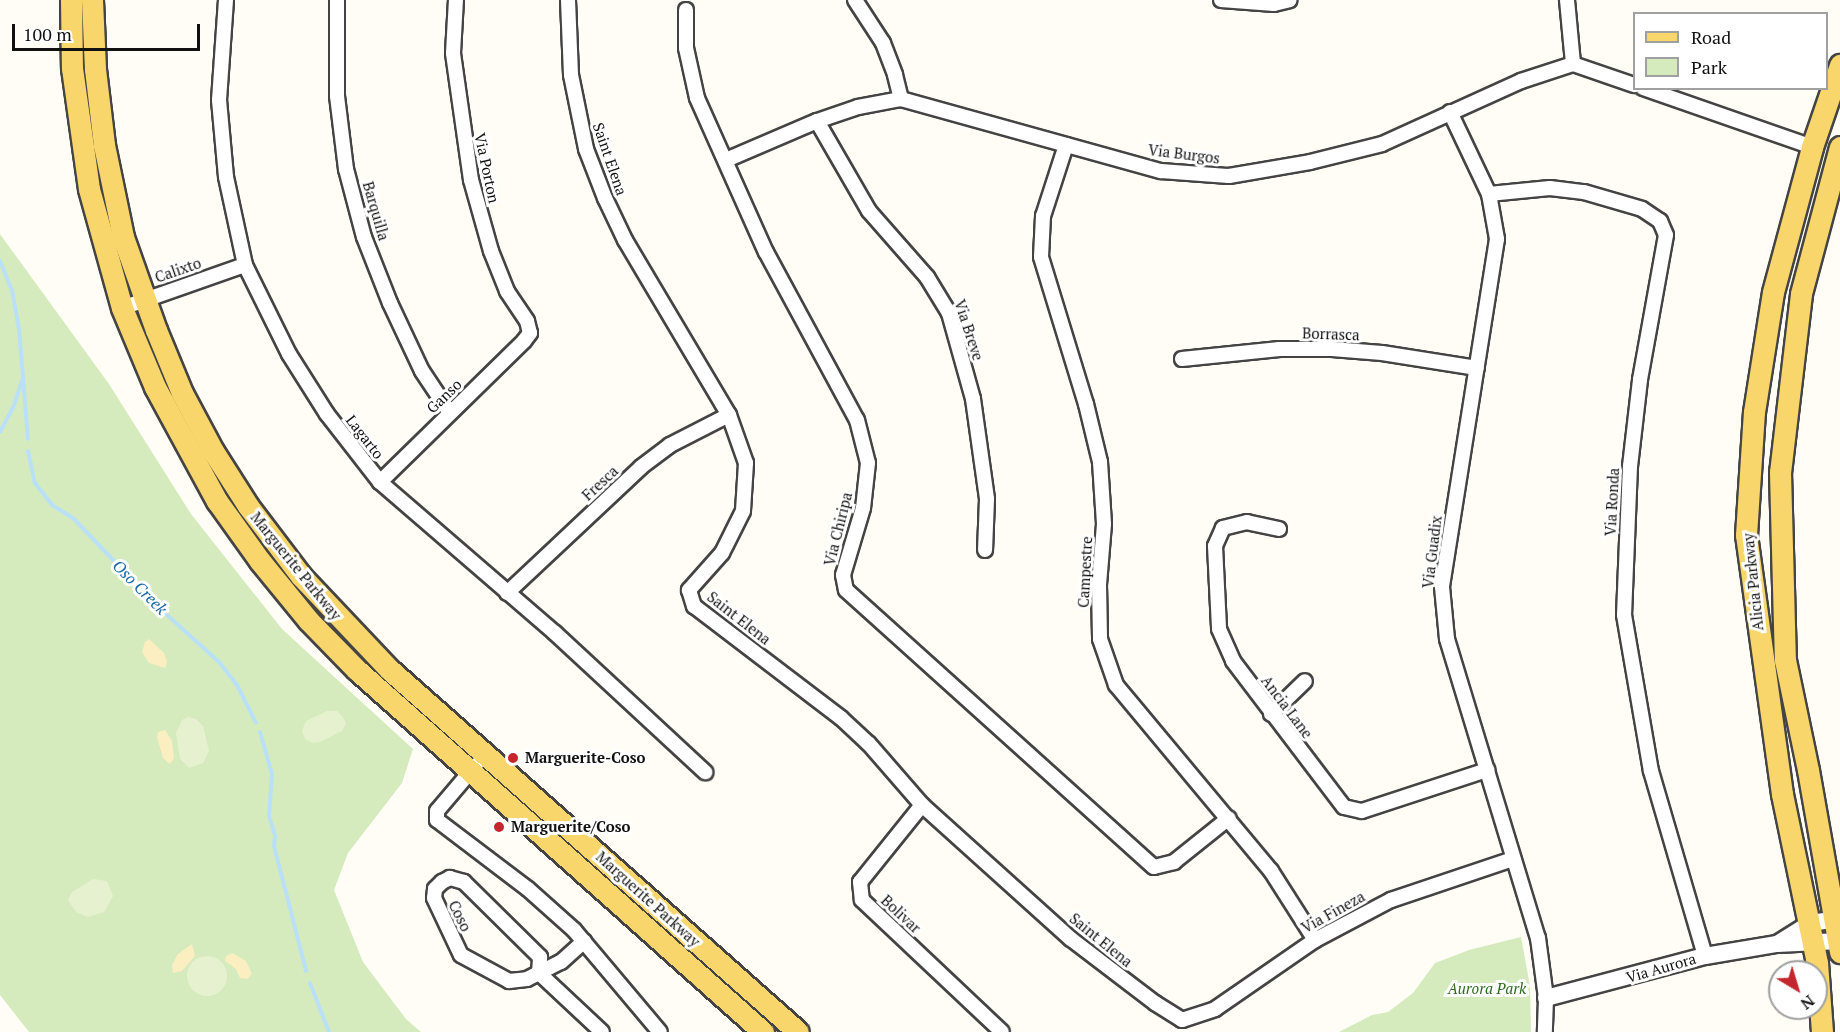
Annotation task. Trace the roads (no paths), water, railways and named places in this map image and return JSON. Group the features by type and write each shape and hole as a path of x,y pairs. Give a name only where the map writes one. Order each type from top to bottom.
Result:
{"main road":[{"name":"Marguerite Parkway","path":"71,0 72,68 89,189 122,308 155,387 181,440 217,501 260,561 309,621 357,670 763,1032"},
{"name":"Marguerite Parkway","path":"92,0 95,69 104,145 123,237 182,393 213,451 248,507 301,576 336,616 390,670 798,1032"},
{"name":"Alicia Parkway","path":"1822,1032 1817,963 1782,794 1746,535 1754,412 1773,292 1812,147 1840,65"},
{"path":"1812,147 1838,152"},
{"name":"Alicia Parkway","path":"1838,152 1801,294 1780,472 1785,660 1837,919 1840,945"}],"street":[{"name":"Lagarto","path":"226,0 219,100 220,131 232,212 245,265 289,354 327,414 380,482 705,772"},
{"name":"Barquilla","path":"337,0 337,96 346,169 364,237 390,303 414,353 450,413"},
{"name":"Via Porton","path":"456,0 453,52 471,180 491,251 507,291 526,321 530,333"},
{"name":"Saint Elena","path":"568,0 571,75 586,149 605,198 626,240 729,415 746,463 743,511 722,553 689,590 694,606 841,718 869,744 922,805 1071,939 1155,1003 1182,1020"},
{"path":"855,0 883,43 896,75 900,99"},
{"path":"1221,0 1274,4 1290,0"},
{"path":"1567,0 1573,64 1633,84"},
{"name":"Via Chiripa","path":"686,10 686,48 697,98 766,252 858,420 867,463 863,508 843,575 846,590 1154,867 1174,862 1229,818"},
{"name":"Via Burgos","path":"726,160 818,121 858,107 900,99 1161,171 1229,176 1310,162 1382,144 1521,81 1573,64"},
{"path":"1649,90 1812,147"},
{"name":"Via Guadix","path":"1450,112 1489,194 1497,239 1442,587 1447,639 1538,938 1546,998 1545,1032"},
{"name":"Via Breve","path":"818,121 869,211 927,277 949,313 973,399 987,499 985,550"},
{"name":"Campestre","path":"1066,145 1043,216 1041,257 1086,404 1100,462 1104,524 1099,585 1100,639 1116,685 1271,871 1315,940"},
{"name":"Via Ronda","path":"1489,194 1550,188 1584,192 1642,209 1660,222 1666,236 1640,380 1630,465 1624,615 1651,771 1705,956"},
{"name":"Calixto","path":"122,308 245,265"},
{"name":"Ganso","path":"380,482 530,333"},
{"name":"Borrasca","path":"1182,359 1279,349 1332,349 1382,353 1477,368"},
{"name":"Fresca","path":"507,593 641,467 670,445 729,415"},
{"name":"Ancia Lane","path":"1279,529 1247,522 1223,528 1215,546 1219,629 1233,661 1271,714 1344,807 1362,811 1487,770"},
{"path":"1271,714 1305,681"},
{"path":"485,754 437,811 437,820 528,889 584,941 660,1032"},
{"name":"Bolivar","path":"922,805 860,882 862,900 1002,1032"},
{"name":"Via Fineza","path":"1182,1020 1215,1009 1315,940 1390,900 1513,859"},
{"name":"Coso","path":"539,973 540,957 464,882 450,878 435,889 434,898 461,955 509,981 518,982 539,973 561,962 584,941"},
{"name":"Via Aurora","path":"1777,944 1810,923 1837,919"},
{"name":"Via Aurora","path":"1546,998 1705,956 1777,944 1840,945"},
{"name":"Coso","path":"539,973 602,1032"}],"waterway":[{"name":"Oso Creek","path":"0,261 12,290 19,328 28,439"},
{"path":"0,432 13,408 22,380"},
{"name":"Oso Creek","path":"28,451 35,483 52,505 74,519 155,604 219,662 237,685 256,723"},
{"name":"Oso Creek","path":"260,732 272,774 269,816 275,836 274,846 306,971"},
{"name":"Oso Creek","path":"310,983 329,1032"}],"place":[{"name":"Marguerite-Coso","path":"513,758"},
{"name":"Marguerite/Coso","path":"499,827"}],"park label":[{"name":"Aurora Park","path":"1487,989"}]}
